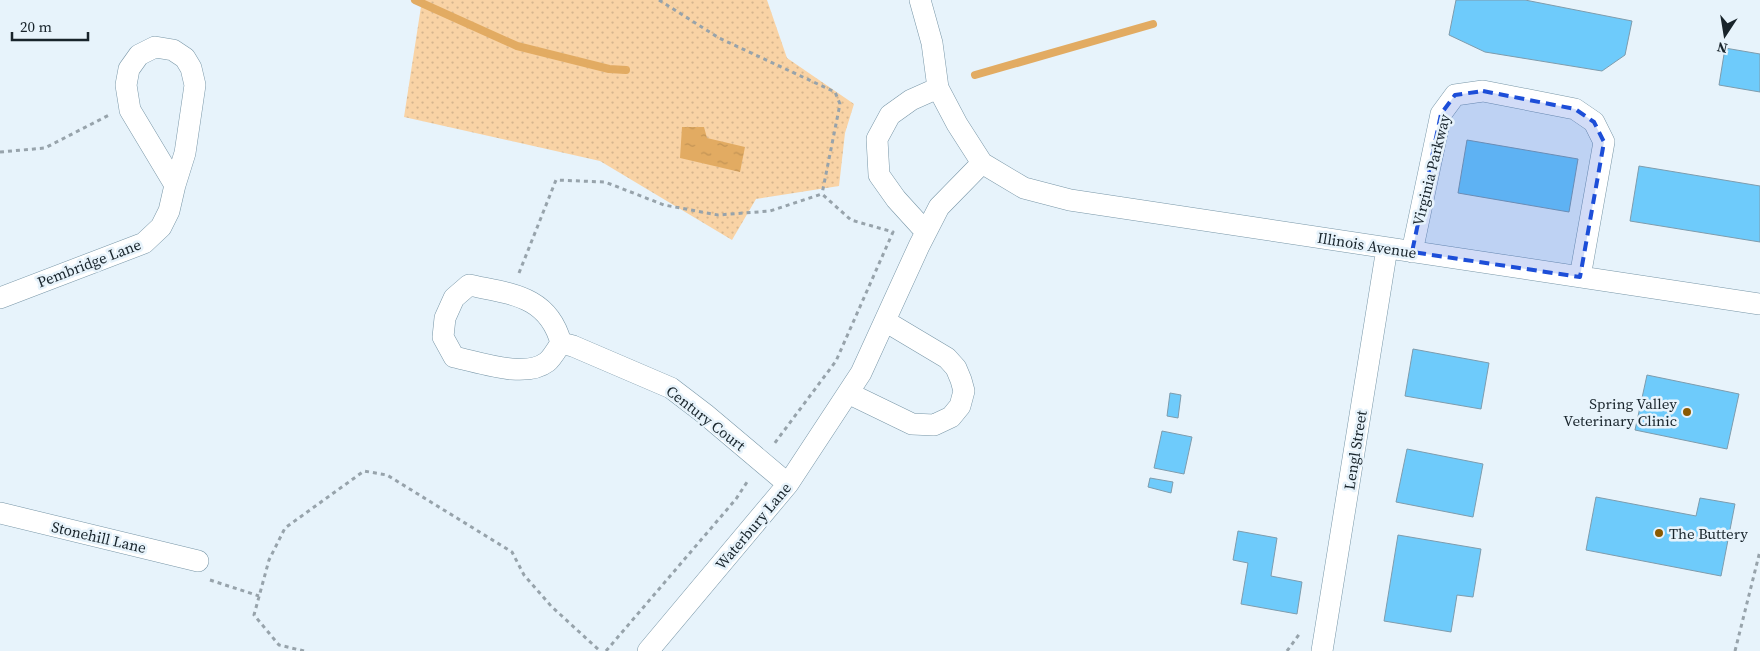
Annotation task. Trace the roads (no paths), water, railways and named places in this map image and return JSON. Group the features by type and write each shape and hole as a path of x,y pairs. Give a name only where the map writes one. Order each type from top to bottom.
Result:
{"street":[{"path":"920,0 932,43 938,88 957,124 982,163"},
{"name":"Pembridge Lane","path":"0,298 144,243 161,227 169,211 175,185 186,153 195,85 191,68 185,58 172,50 155,47 139,55 129,69 126,85 130,110 175,185"},
{"path":"926,232 896,200 879,175 876,139 890,115 911,100 938,88"},
{"name":"Virginia Parkway","path":"1412,252 1441,114 1455,95 1484,91 1575,109 1594,122 1604,142 1580,277"},
{"name":"Waterbury Lane","path":"648,651 788,484 861,373 939,207 982,163"},
{"name":"Illinois Avenue","path":"982,163 1024,188 1070,200 1760,304"},
{"name":"Lengl Street","path":"1322,651 1387,248"},
{"path":"469,285 533,302 548,316 557,330 561,343 547,362 538,367 518,370 454,357 443,337 444,318 454,298 469,285"},
{"path":"848,393 912,424 934,425 951,417 960,406 964,391 956,368 946,358 884,322"},
{"name":"Century Court","path":"561,343 573,346 671,388 788,484"},
{"name":"Stonehill Lane","path":"0,513 198,561"}],"water":[{"path":"682,127 704,127 707,138 745,147 740,172 680,158"}],"waterway":[{"path":"415,0 517,46 609,69 626,70"},
{"path":"975,75 1153,24"}],"place":[{"name":"Spring Valley Veterinary Clinic","path":"1687,412"},
{"name":"The Buttery","path":"1659,533"}]}
